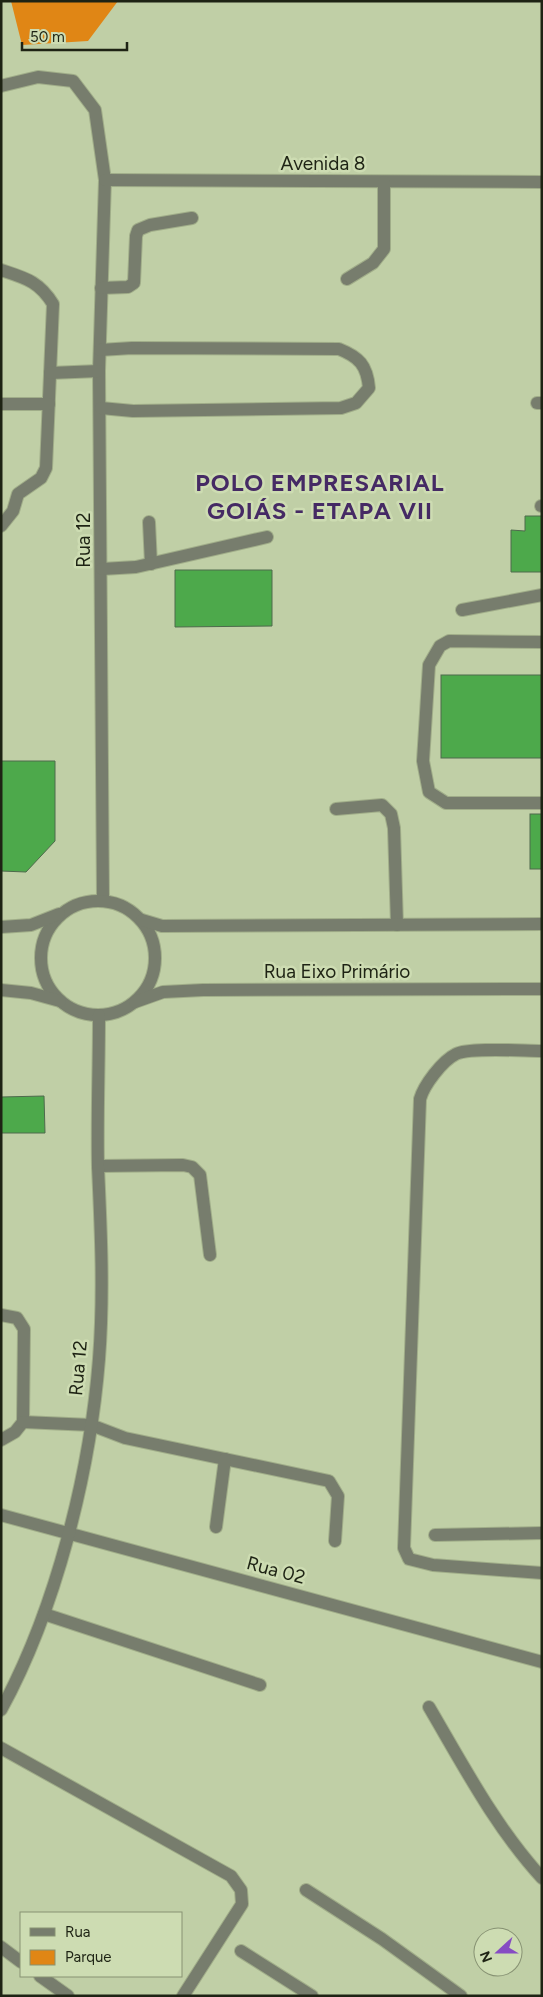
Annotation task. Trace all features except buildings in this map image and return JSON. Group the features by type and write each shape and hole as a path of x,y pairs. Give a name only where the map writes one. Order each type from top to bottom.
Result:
{"street":[{"name":"Rua 12","path":"1,86 38,77 73,81 95,110 105,180 99,371 101,408 103,900"},
{"name":"Avenida 8","path":"105,180 542,182"},
{"path":"347,279 373,263 384,249 384,182"},
{"path":"101,288 128,287 134,283 136,236 138,230 150,225 192,218"},
{"path":"1,270 35,282 46,293 53,304 46,468 40,478 18,494 13,511 1,526"},
{"path":"100,350 132,348 339,349 356,356 368,376 369,388 356,403 341,408 132,411 101,408"},
{"path":"50,373 99,371"},
{"path":"1,404 49,404"},
{"path":"150,522 151,564"},
{"path":"102,569 136,567 267,537"},
{"path":"462,610 542,595"},
{"path":"542,642 449,641 440,646 429,665 424,761 429,792 446,804 542,803"},
{"path":"336,809 382,805 390,814 394,828 397,925"},
{"path":"1,927 31,925 82,902 103,900 131,910 142,920 151,936 155,954 154,972 147,989 135,1002 112,1014 99,1016 72,1009 60,1001 31,993 1,990"},
{"path":"60,1001 50,988 43,973 41,956 44,939 52,924 63,912"},
{"path":"142,920 162,926 542,924"},
{"name":"Rua Eixo Primário","path":"135,1002 163,992 204,990 542,989"},
{"name":"Rua 12","path":"1,1710 44,1614 69,1533 91,1425 99,1359 101,1293 98,1166 99,1016"},
{"path":"542,1051 470,1051 456,1054 431,1078 422,1094 404,1548 410,1559 433,1565 542,1573"},
{"path":"98,1166 183,1165 197,1170 200,1175 210,1255"},
{"path":"1,1315 17,1318 24,1329 23,1422 15,1432 1,1440"},
{"path":"23,1422 91,1425 125,1438 329,1481 338,1496 334,1541"},
{"path":"216,1527 226,1459"},
{"name":"Rua 02","path":"1,1515 542,1662"},
{"path":"435,1536 542,1533"},
{"path":"44,1614 260,1685"},
{"path":"429,1707 485,1801 524,1859 542,1878"},
{"path":"1,1748 231,1876 241,1890 242,1904 183,1996"},
{"path":"306,1890 382,1938 461,1996"},
{"path":"1,1947 20,1961"},
{"path":"241,1951 312,1996"},
{"path":"41,1977 68,1996"}],"green space":[{"path":"11,1 118,1 88,41 22,45"}],"district":[{"name":"POLO EMPRESARIAL GOIÁS - ETAPA VII","path":"320,496"}]}
